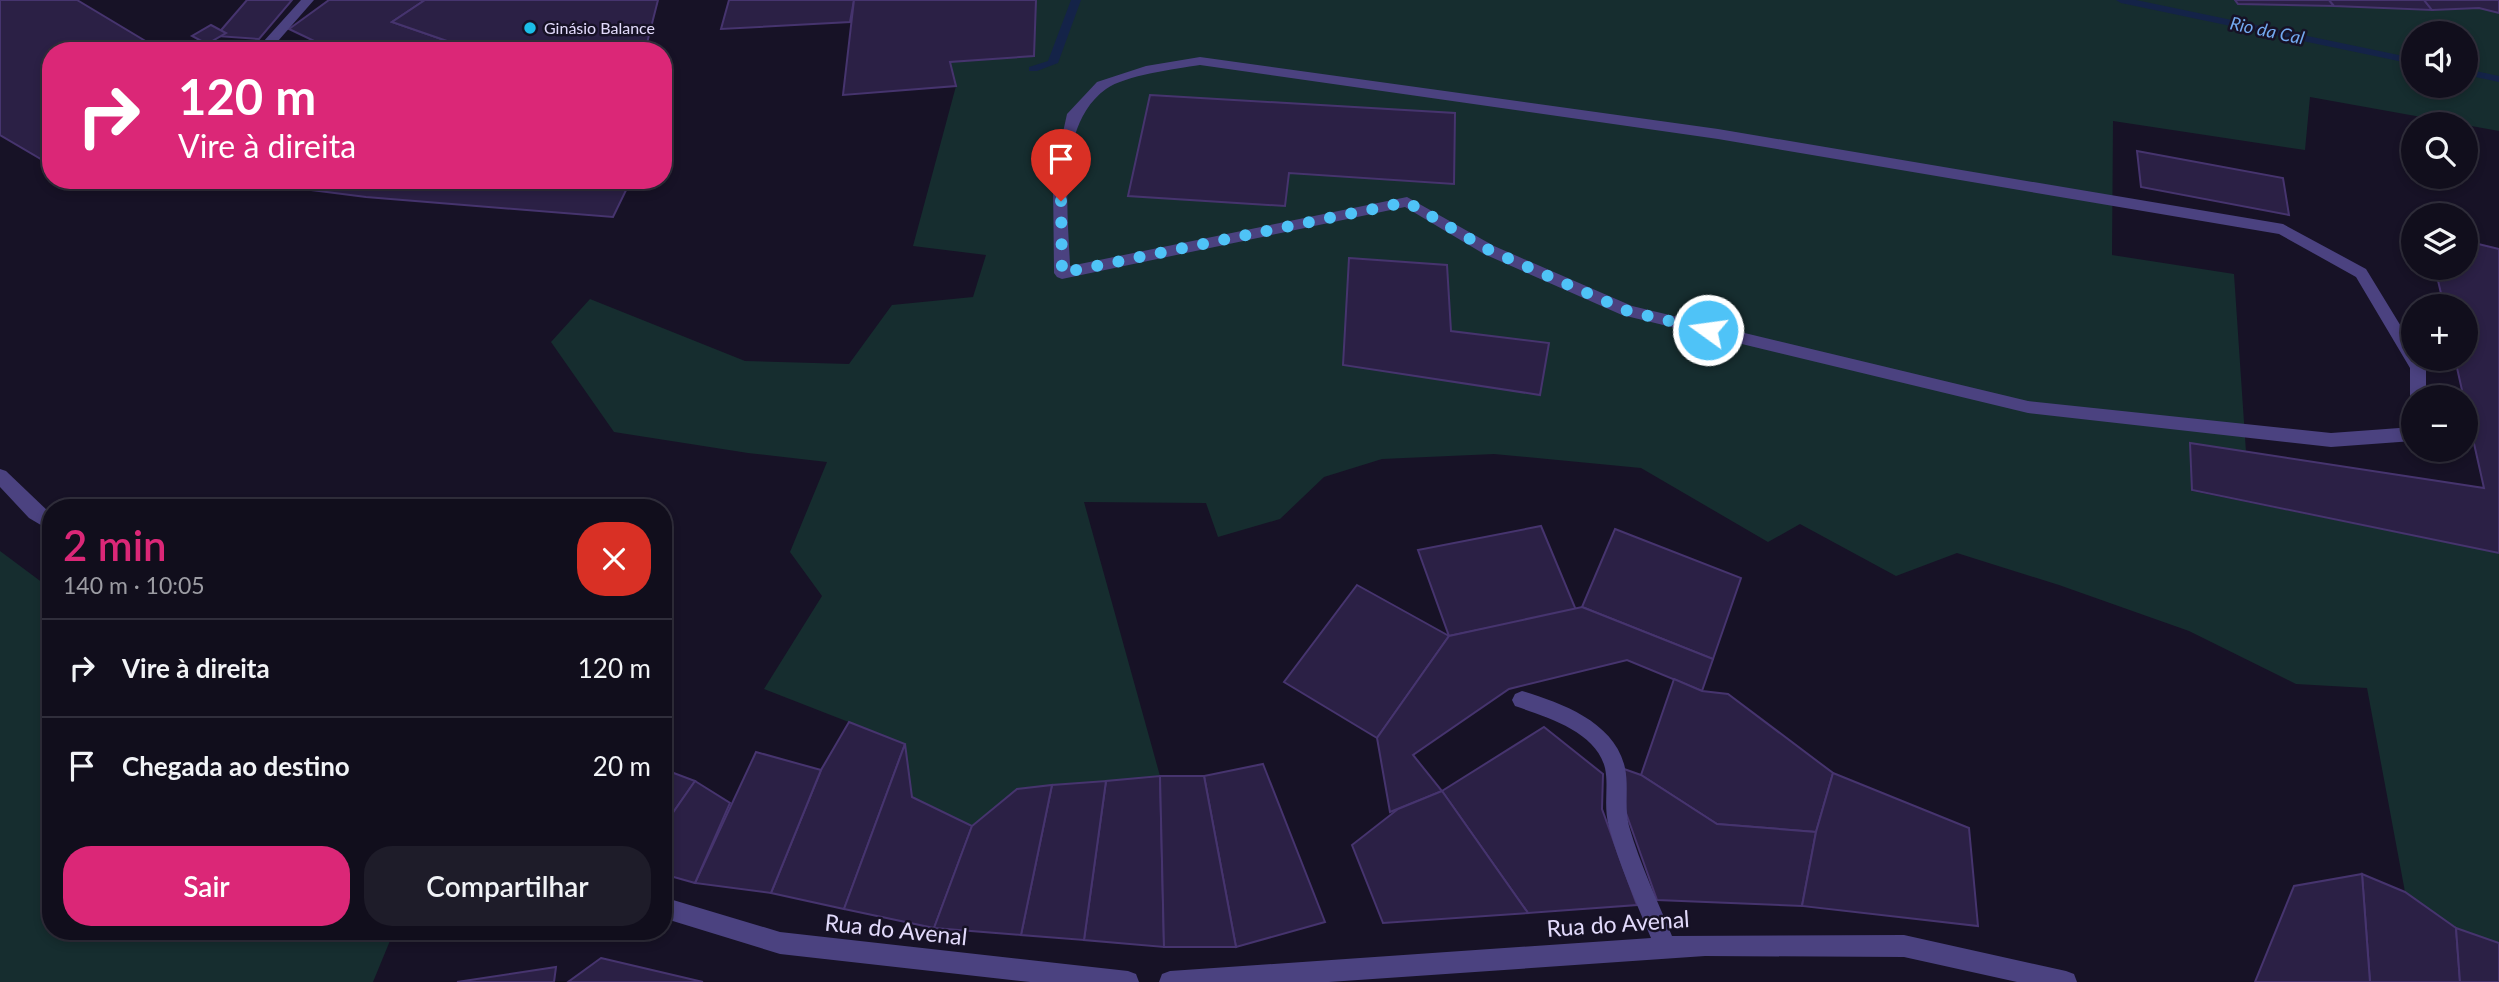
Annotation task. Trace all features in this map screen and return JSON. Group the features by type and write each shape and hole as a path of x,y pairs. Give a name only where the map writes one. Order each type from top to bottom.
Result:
{"street":[{"path":"270,42 308,0"},
{"path":"2401,435 2331,440 2028,407 1628,311 1489,250 1407,202 1062,273 1060,177 1072,117 1102,85 1146,70 1200,61 1718,134 2283,229 2361,273 2418,368 2418,385"},
{"path":"0,476 42,518"},
{"path":"1522,700 1552,708 1586,728 1614,764 1614,809 1640,885 1666,947"},
{"name":"Rua do Avenal","path":"672,910 780,943 1128,982"},
{"name":"Rua do Avenal","path":"1170,982 1705,945 1904,946 2066,982"}],"green space":[{"path":"1036,0 2499,0 2499,131 2478,127 2478,112 2401,113 2310,97 2305,150 2113,121 2112,255 2234,274 2246,452 2190,444 2192,491 2499,553 2499,943 2456,928 2405,892 2367,688 2296,684 2189,631 2059,585 1957,553 1896,576 1800,524 1768,542 1641,468 1494,454 1382,459 1324,477 1280,519 1218,537 1206,503 1084,502 1160,776 1017,789 972,826 912,797 905,744 764,689 822,596 790,552 827,462 748,453 614,432 551,342 590,299 745,361 849,364 892,305 973,297 986,255 913,246 956,86 950,62 1034,56","holes":["1349,258 1447,265 1451,331 1547,354 1344,364"]},
{"path":"0,551 42,582 42,940 390,940 373,982 0,982"}],"building":[{"path":"0,0 77,0 147,42 42,42 42,160 0,135"},
{"path":"247,0 292,0 259,39 216,36"},
{"path":"329,0 425,0 392,22 450,42 316,42 289,29"},
{"name":"Ginásio Balance","path":"425,0 658,0 647,42 450,42 392,22"},
{"path":"729,0 854,0 850,22 721,29"},
{"path":"854,0 1036,0 1034,56 950,62 956,86 843,95"},
{"path":"2235,0 2329,0 2334,6 2238,4"},
{"path":"2329,0 2424,0 2432,10 2334,6"},
{"path":"2424,0 2499,0 2499,13 2479,8 2432,10"},
{"path":"211,25 226,33 210,42 203,42 192,36"},
{"path":"1150,95 1455,113 1454,184 1289,173 1285,206 1128,196"},
{"path":"2137,151 2283,178 2289,215 2141,187"},
{"path":"303,189 627,189 613,217 366,197"},
{"path":"2478,244 2499,249 2499,553 2192,490 2190,443 2484,488 2478,461 2478,385 2461,385 2458,371 2478,371 2478,294 2441,294 2438,280 2478,280"},
{"path":"1349,258 1447,265 1451,331 1549,343 1540,395 1343,365"},
{"path":"1541,526 1576,610 1449,636 1418,550"},
{"path":"1615,529 1741,578 1713,659 1582,607"},
{"path":"1357,585 1449,636 1377,738 1284,682"},
{"path":"1582,607 1713,659 1702,691 1627,660 1509,689 1413,755 1442,791 1390,812 1377,738 1449,636"},
{"path":"1674,679 1702,691 1728,694 1833,773 1816,832 1717,824 1641,775"},
{"path":"849,722 905,744 844,909 771,893 821,770"},
{"path":"1544,727 1603,774 1602,809 1637,905 1528,913 1442,791"},
{"path":"905,744 912,797 972,826 934,928 844,909"},
{"path":"756,752 821,770 771,893 695,883"},
{"path":"1263,764 1325,922 1236,947 1204,776"},
{"path":"1624,769 1641,775 1717,824 1816,832 1802,906 1657,900 1621,799"},
{"path":"672,772 695,781 672,814"},
{"path":"1833,773 1969,828 1978,926 1802,906 1816,832"},
{"path":"1160,776 1164,947 1084,940 1106,781"},
{"path":"1160,776 1204,776 1236,947 1164,947"},
{"path":"695,781 730,803 695,883 672,877 672,814"},
{"path":"1106,781 1084,940 1021,935 1052,785"},
{"path":"1052,785 1021,935 934,928 972,826 1017,789"},
{"path":"1442,791 1528,913 1383,923 1352,845 1398,809"},
{"path":"2362,874 2405,892 2456,928 2460,982 2370,982"},
{"path":"2362,874 2370,982 2255,982 2294,886"},
{"path":"2456,928 2499,943 2499,982 2460,982"},
{"path":"601,958 703,982 568,982"},
{"path":"556,967 554,982 457,982"}],"waterway":[{"name":"Rio da Cal","path":"1033,69 1053,63 1076,0"},
{"name":"Rio da Cal","path":"2121,0 2401,58"},
{"name":"Rio da Cal","path":"2478,75 2499,79"}],"place":[{"name":"Ginásio Balance","path":"530,28"}],"route":[{"path":"1061,201 1062,273 1407,202 1489,250 1628,311 1708,330"}]}
